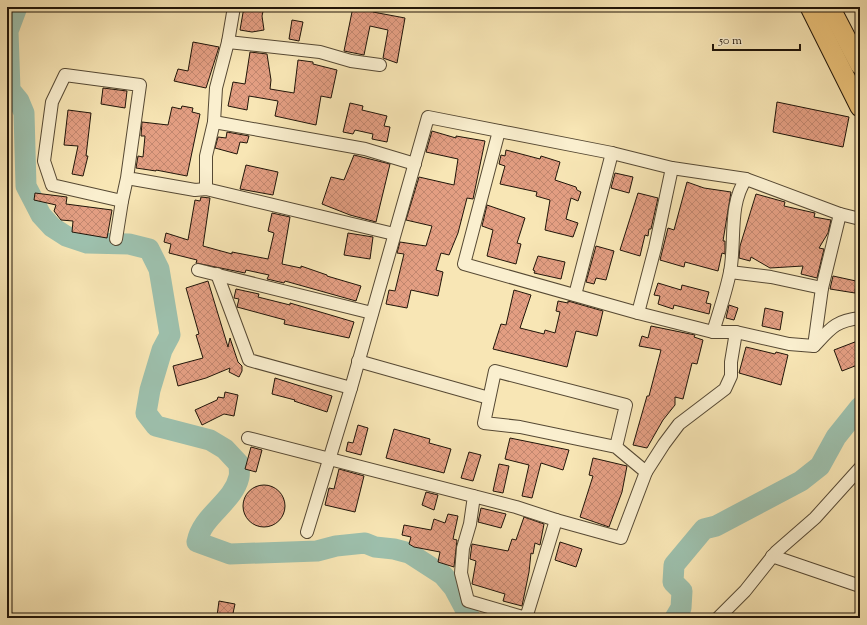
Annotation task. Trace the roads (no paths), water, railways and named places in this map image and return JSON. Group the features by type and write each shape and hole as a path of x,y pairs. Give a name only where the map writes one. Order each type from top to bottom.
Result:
{"main road":[{"path":"810,7 860,107"},
{"path":"830,7 860,65"}],"street":[{"path":"206,189 206,156 214,122 216,88 228,42 234,7"},
{"path":"228,42 320,52 351,61 380,64"},
{"path":"116,239 127,178 140,84 65,75 52,102 44,161 52,185 122,201"},
{"path":"307,532 351,388 428,117 612,152 672,168 746,179 840,214 860,219"},
{"path":"214,122 365,149 415,164"},
{"path":"499,131 464,264 638,313 713,332 736,332 789,344 814,346"},
{"path":"575,295 612,152"},
{"path":"638,313 655,248 672,168"},
{"path":"127,178 195,190 206,189 394,234"},
{"path":"713,332 730,272 735,211 740,188 746,179"},
{"path":"814,346 822,288 840,214"},
{"path":"198,270 372,313"},
{"path":"730,272 771,277 822,288"},
{"path":"217,274 249,360 351,388"},
{"path":"814,346 828,331 842,320 860,318"},
{"path":"248,438 516,507 621,538 646,472 664,444 679,424 725,389 731,376 731,362 736,332"},
{"path":"358,361 490,398"},
{"path":"616,447 626,406 495,371 484,423 520,427 616,447 646,472"},
{"path":"718,618 745,591 772,556 816,518 860,468"},
{"path":"474,496 470,524 463,548 461,573 468,601 526,618 556,520"},
{"path":"772,556 860,586"}],"waterway":[{"path":"17,7 8,31 10,90 19,101 24,113 26,186 41,215 52,227 66,236 87,243 129,244 149,249 159,269 170,335 162,350 150,390 146,413 156,426 210,440 225,449 239,464 239,475 236,486 205,524 197,542 230,554 317,551 336,546 365,543 375,547 394,549 409,553 443,575 454,588 470,618"},
{"path":"675,618 681,608 682,591 673,582 674,565 704,529 716,526 801,481 820,466 836,437 860,407"}]}
